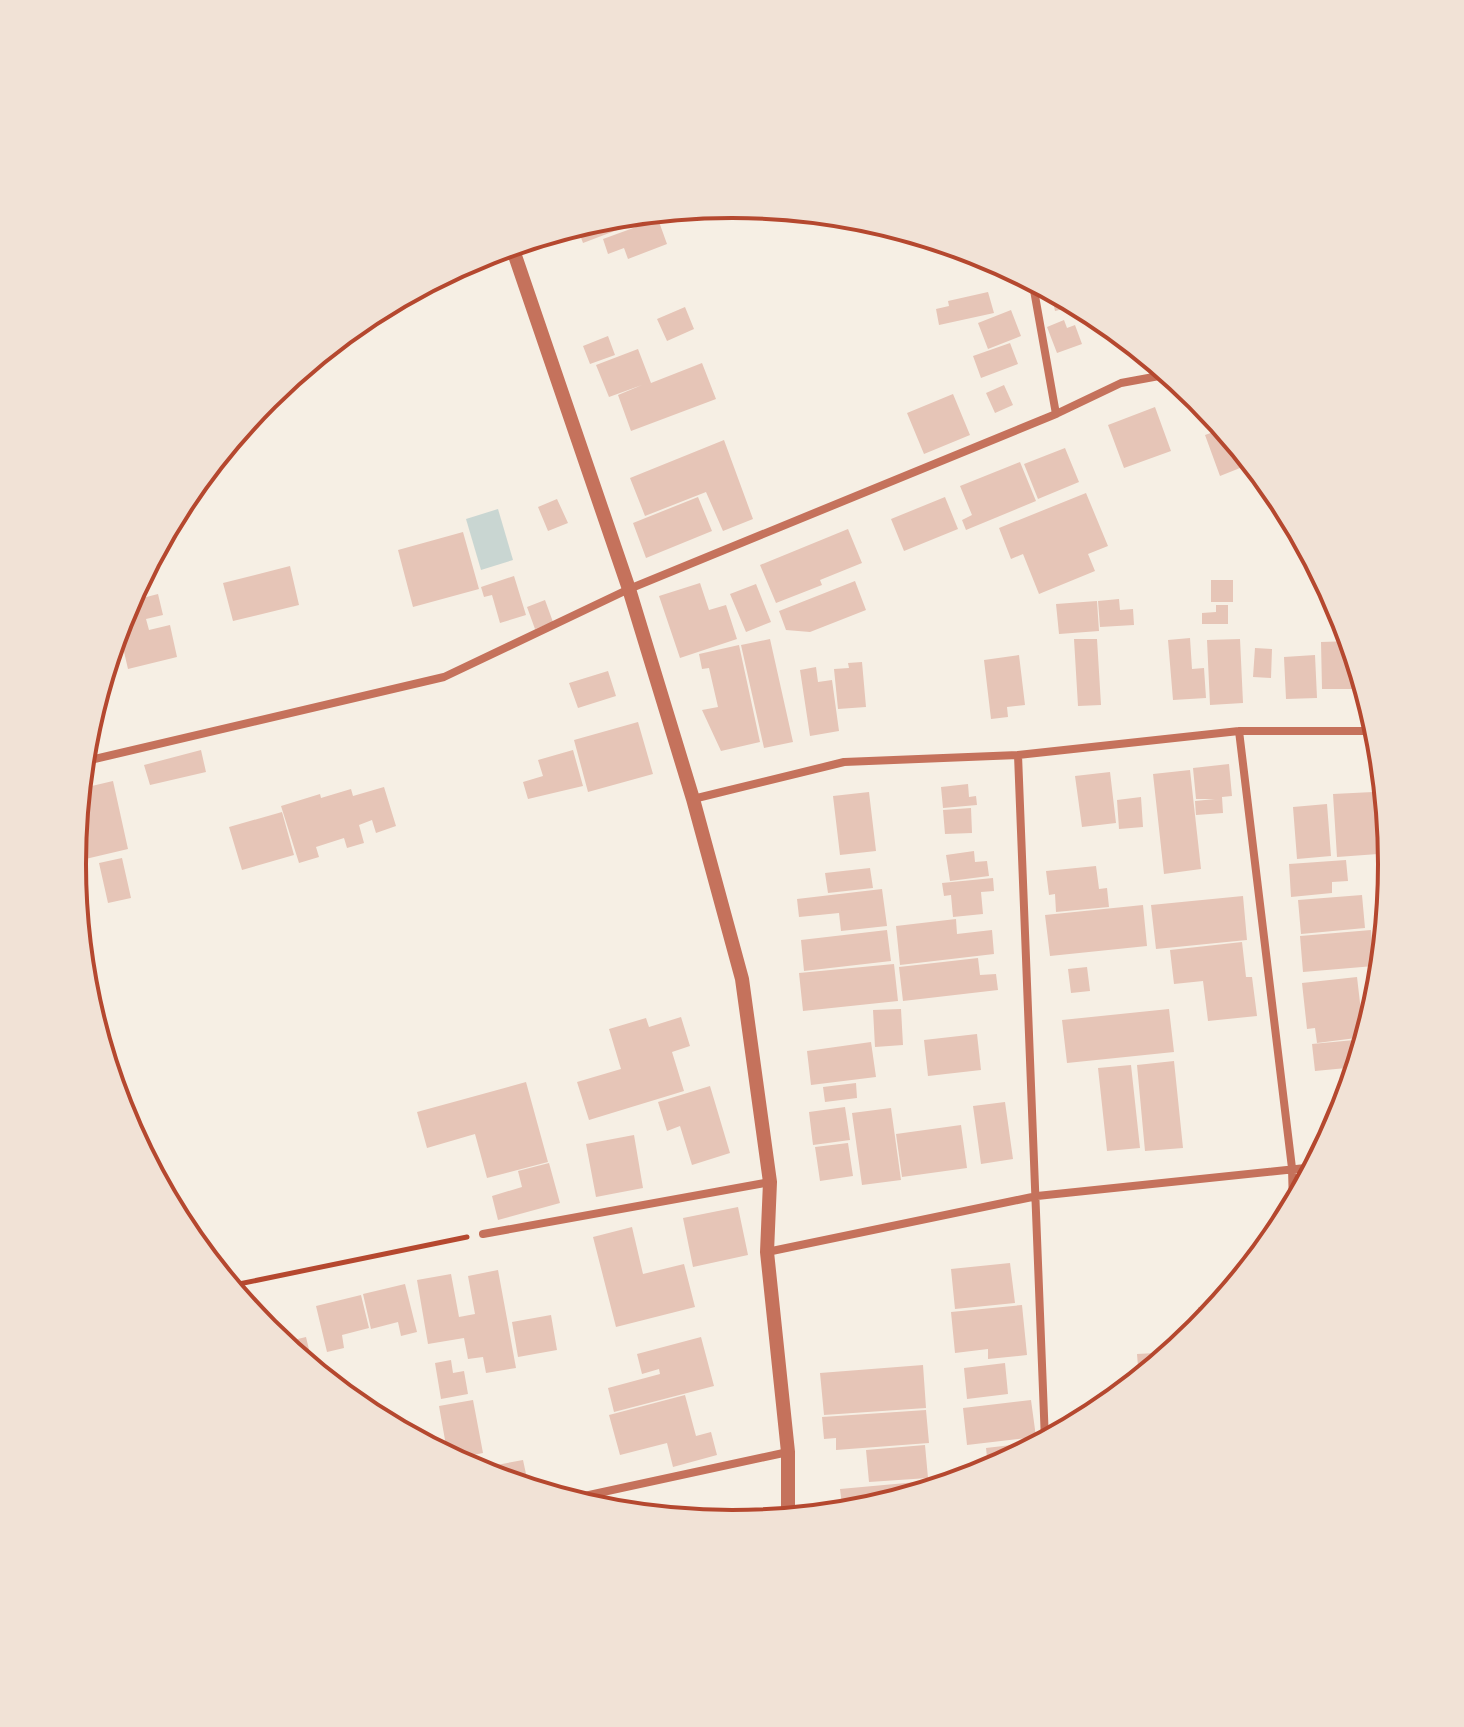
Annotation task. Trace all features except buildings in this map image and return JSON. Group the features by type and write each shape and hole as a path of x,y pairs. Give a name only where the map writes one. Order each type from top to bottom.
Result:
{"street":[{"path":"515,255 629,589 693,799 742,979 770,1182 767,1252 788,1452 788,1507"},
{"path":"1034,293 1056,414"},
{"path":"95,759 444,677 629,589 1056,414 1121,383 1156,377"},
{"path":"693,799 844,762 1018,755 1239,731 1365,731"},
{"path":"1239,731 1292,1184"},
{"path":"1018,755 1045,1429"},
{"path":"767,1252 1037,1196 1301,1168"},
{"path":"483,1234 770,1182"},
{"path":"594,1494 788,1452"}],"path":[{"path":"241,1283 483,1234"}],"shaded area":[{"path":"498,509 513,560 481,570 466,519"}]}
